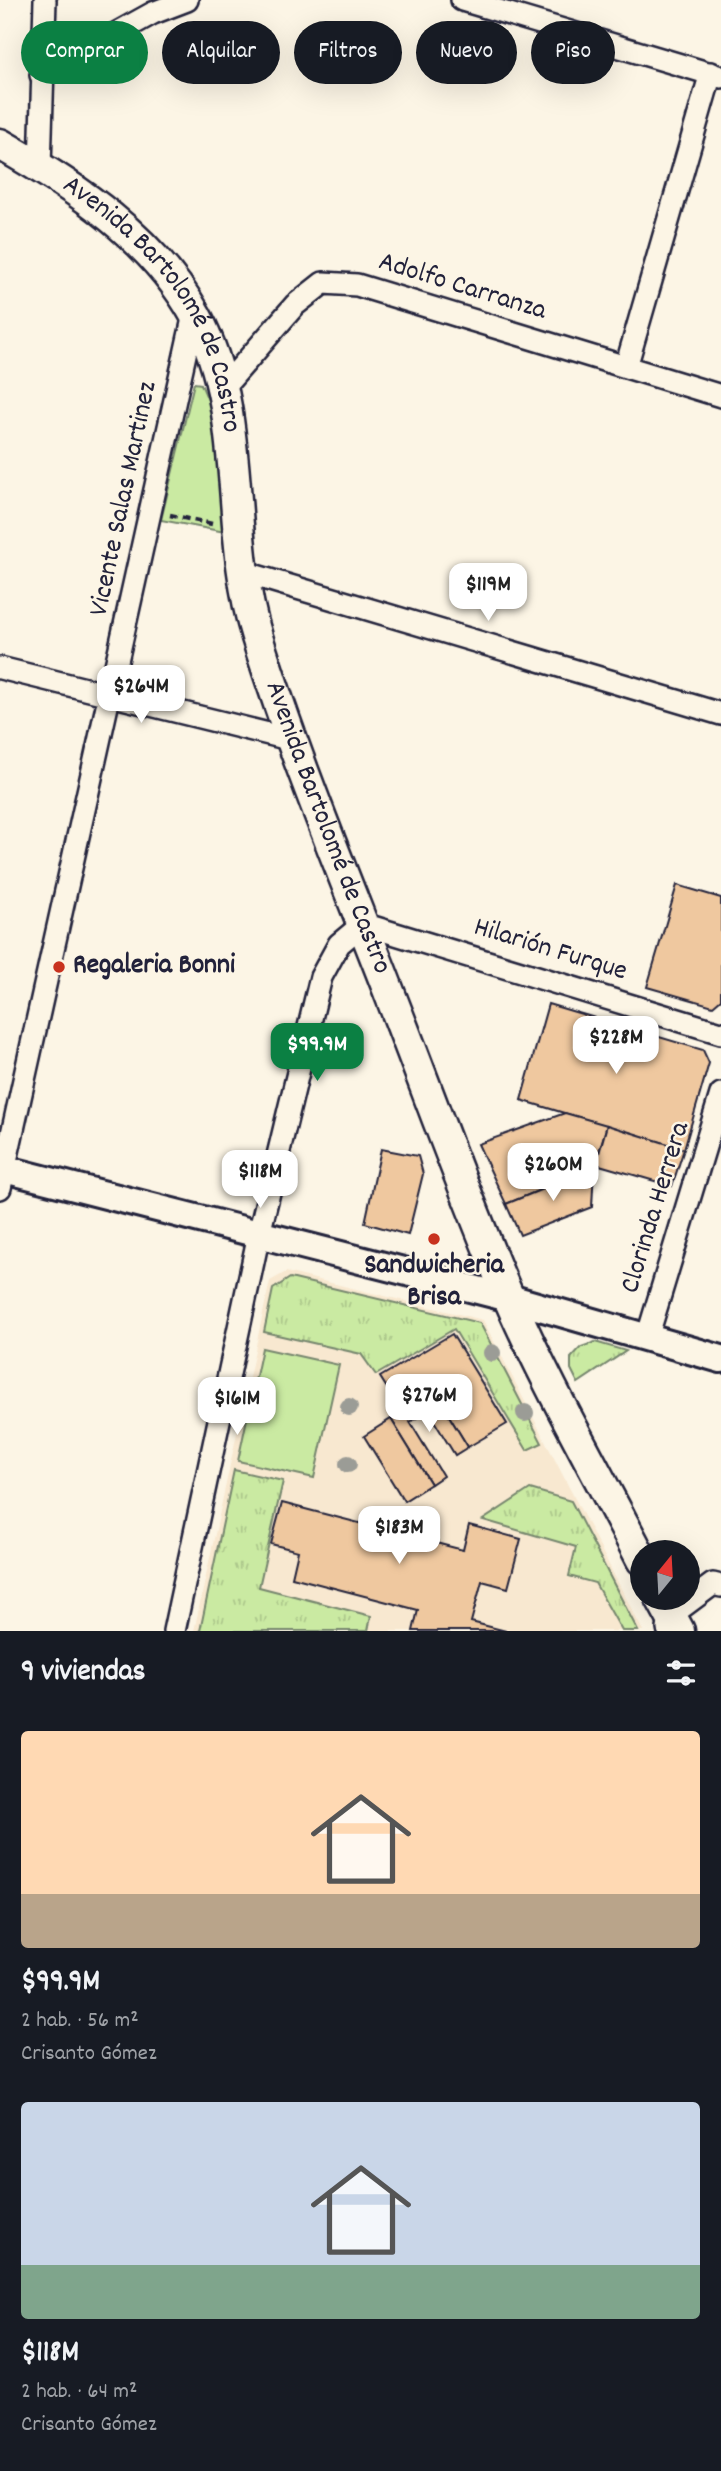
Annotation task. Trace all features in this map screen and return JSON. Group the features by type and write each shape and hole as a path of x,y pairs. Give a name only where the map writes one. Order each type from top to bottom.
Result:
{"main road":[{"name":"Avenida Bartolomé de Castro","path":"0,144 40,167 135,237 163,266 213,350 223,387 243,572 256,633 293,740 509,1298 632,1540"}],"street":[{"path":"44,21 45,0"},
{"path":"139,21 187,0"},
{"path":"462,0 716,75 626,367"},
{"path":"40,167 41,84"},
{"name":"Adolfo Carranza","path":"223,387 295,305 323,283 357,285 721,396"},
{"name":"Vicente Salas Martinez","path":"1,1175 111,696 194,314"},
{"path":"243,572 721,714"},
{"path":"0,668 293,740"},
{"path":"174,1631 259,1234 321,977 339,944 363,924"},
{"name":"Hilarión Furque","path":"363,924 721,1032"},
{"name":"Clorinda Herrera","path":"647,1338 721,1094"},
{"path":"1,1175 259,1234 509,1298 721,1359"},
{"path":"669,1619 713,1584 721,1586"}],"path":[{"path":"152,511 239,529"}],"shaded area":[{"path":"286,1272 483,1320 643,1631 194,1631 270,1281"}],"green space":[{"path":"194,383 201,384 211,407 225,532 161,520"},
{"path":"290,1278 480,1323 542,1443 527,1450 454,1329 376,1375 361,1354 264,1332 273,1289"},
{"path":"595,1342 626,1351 578,1383 571,1369 571,1358 581,1347"},
{"path":"262,1348 339,1365 314,1478 238,1461"},
{"path":"234,1470 283,1481 259,1587 371,1616 368,1631 200,1631"},
{"path":"530,1489 571,1501 638,1631 622,1631 595,1583 569,1576 576,1547 483,1520"}],"building":[{"path":"677,885 721,898 721,999 713,1006 647,987"},
{"path":"548,1004 703,1050 709,1063 684,1149 521,1100"},
{"path":"565,1113 607,1125 594,1168 506,1204 478,1144"},
{"path":"607,1125 684,1149 672,1186 596,1164"},
{"path":"381,1149 418,1156 423,1174 408,1235 365,1223"},
{"path":"594,1168 592,1207 520,1235 506,1204"},
{"path":"452,1334 507,1424 468,1447 435,1393 402,1412 380,1377"},
{"path":"435,1393 468,1447 455,1455 428,1411 410,1422 443,1476 431,1484 391,1419"},
{"path":"391,1419 431,1484 404,1501 364,1436"},
{"path":"282,1503 463,1550 469,1525 521,1539 508,1588 482,1581 471,1622 506,1631 413,1631 418,1610 292,1577 298,1551 271,1544"}],"place":[{"name":"Regaleria Bonni","path":"59,967"},
{"name":"Sandwicheria Brisa","path":"434,1239"}]}
